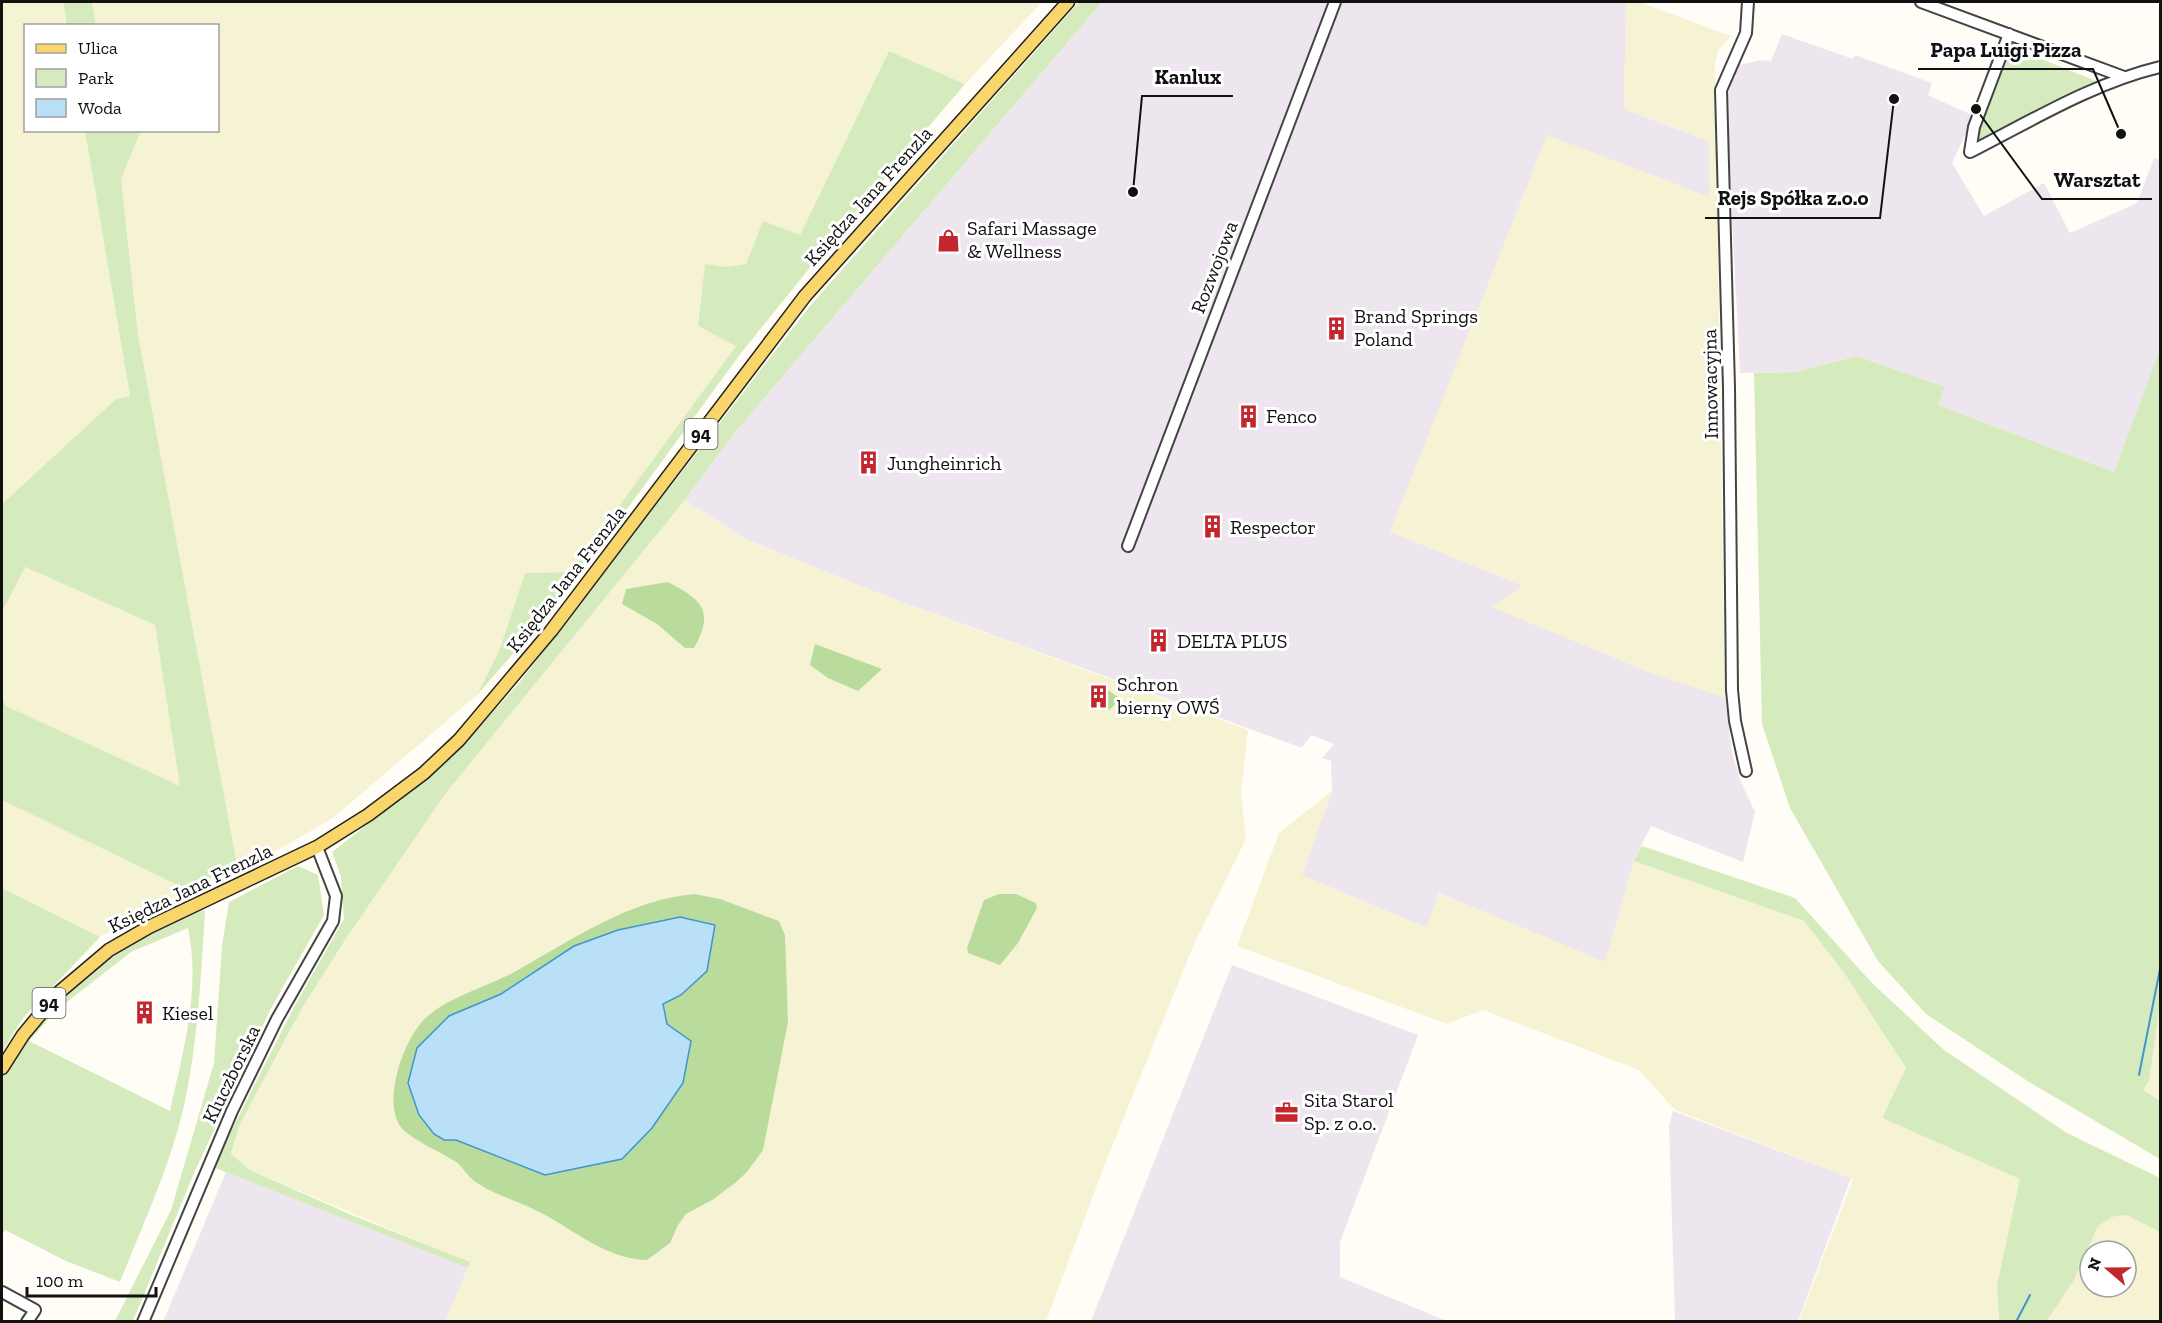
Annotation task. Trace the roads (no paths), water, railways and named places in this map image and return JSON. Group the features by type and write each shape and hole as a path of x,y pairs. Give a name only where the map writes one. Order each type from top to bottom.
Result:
{"main road":[{"name":"Księdza Jana Frenzla","path":"2,1068 22,1035 57,994 109,950 149,927 317,847 368,815 424,773 495,701 551,632 805,296 1068,2"}],"street":[{"name":"Rozwojowa","path":"1128,546 1335,2"},
{"name":"Innowacyjna","path":"1746,771 1732,690 1729,388 1721,90 1746,33 1748,2"},
{"path":"1921,2 2124,77"},
{"path":"2009,34 1974,127 1970,152 2052,110 2124,77 2160,67"},
{"name":"Kluczborska","path":"143,1322 232,1110 277,1019 333,921 336,896 317,847"},
{"path":"2,1292 35,1310 27,1322"}],"water":[{"path":"680,917 715,925 707,971 681,995 663,1004 667,1024 691,1041 683,1083 652,1128 622,1159 545,1175 456,1140 444,1140 434,1134 419,1115 408,1083 417,1048 449,1016 501,994 574,946 618,930"}],"waterway":[{"path":"2139,1075 2160,969"},
{"path":"2016,1322 2030,1295"}],"place":[{"name":"Rejs Spółka z.o.o","path":"1894,99"},
{"name":"Warsztat","path":"1976,109"},
{"name":"Papa Luigi Pizza","path":"2121,134"},
{"name":"Kanlux","path":"1133,192"},
{"name":"Safari Massage & Wellness","path":"949,240"},
{"name":"Brand Springs Poland","path":"1336,328"},
{"name":"Fenco","path":"1248,416"},
{"name":"Jungheinrich","path":"869,463"},
{"name":"Respector","path":"1212,527"},
{"name":"DELTA PLUS","path":"1159,641"},
{"name":"Schron bierny OWŚ","path":"1099,696"},
{"name":"Kiesel","path":"144,1013"},
{"name":"Sita Starol Sp. z o.o.","path":"1286,1112"}]}
